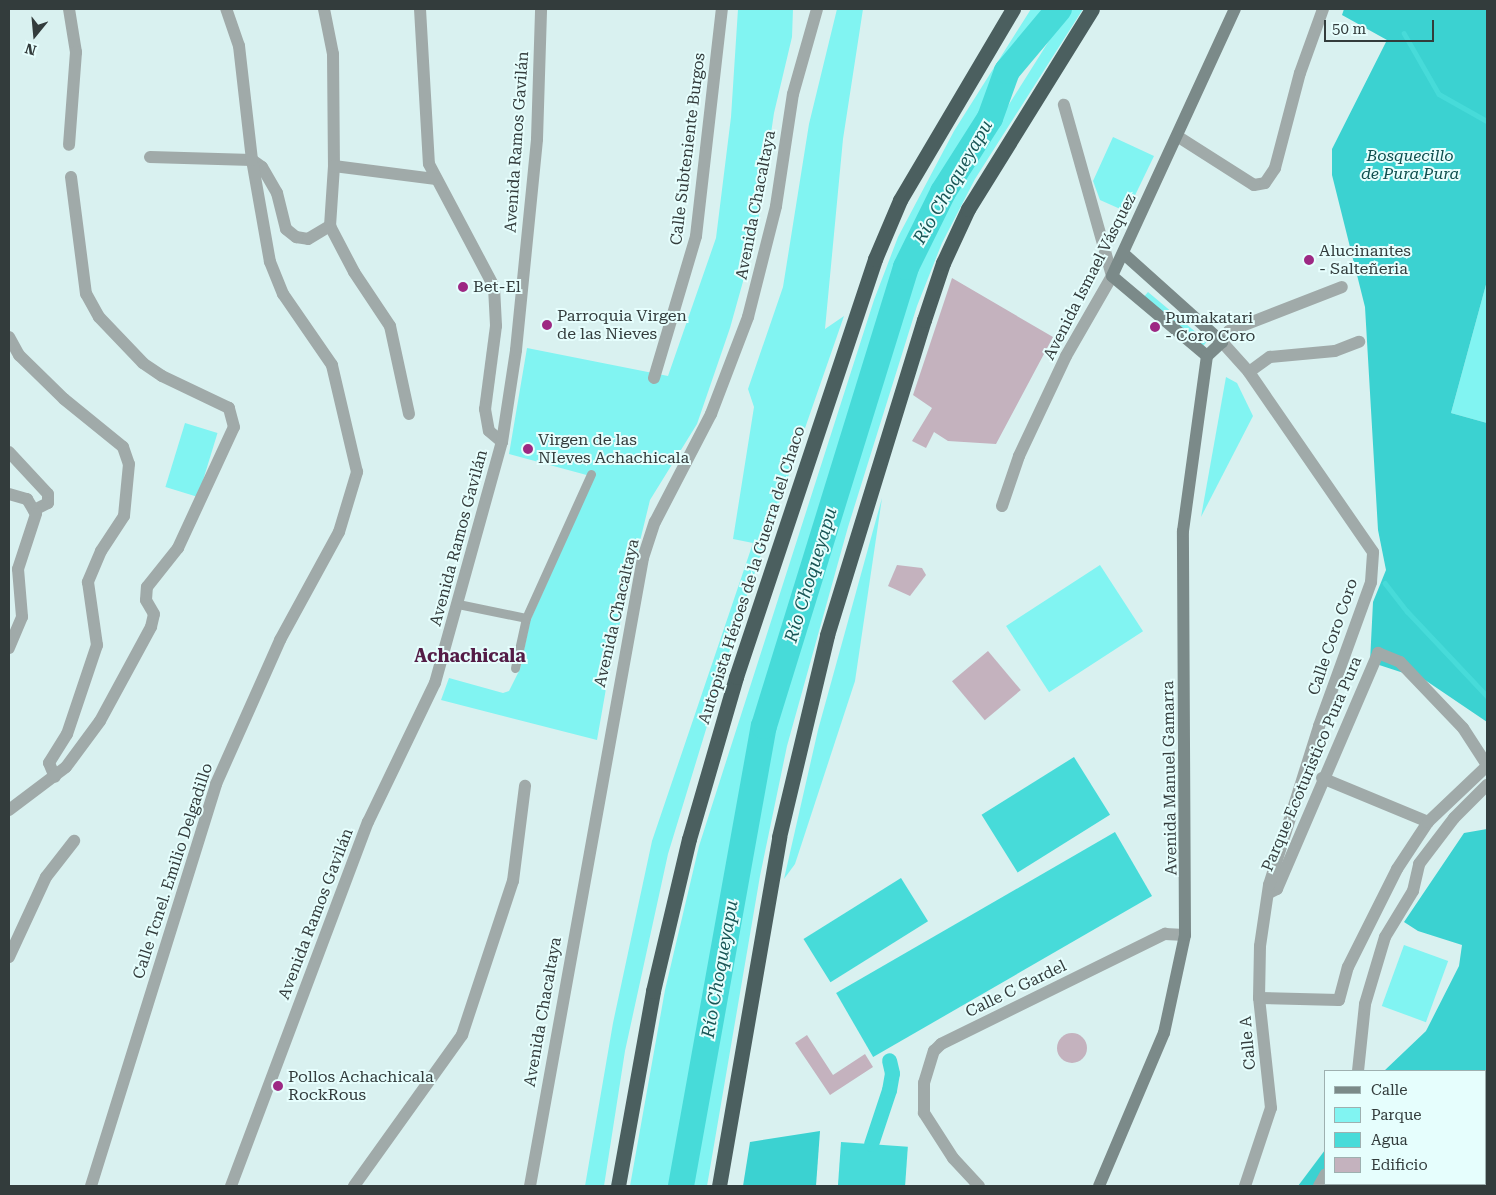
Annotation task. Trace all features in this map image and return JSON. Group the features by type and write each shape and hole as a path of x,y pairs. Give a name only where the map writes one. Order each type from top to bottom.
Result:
{"highway":[{"name":"Autopista Héroes de la Guerra del Chaco","path":"618,1186 653,991 689,839 736,677 875,259 900,200 1013,9"},
{"path":"719,1186 779,838 827,635 924,320 943,263 968,209 1092,9"}],"main road":[{"name":"Avenida Ismael Vásquez","path":"1112,276 1124,254 1236,9"},
{"name":"Calle Coro Coro","path":"1124,254 1222,342"},
{"path":"1112,276 1207,356 1222,342"},
{"name":"Avenida Manuel Gamarra","path":"1099,1186 1164,1034 1185,934 1183,531 1207,356"}],"street":[{"path":"69,9 76,52 69,145"},
{"name":"Calle Tcnel. Emilio Delgadillo","path":"91,1186 216,784 280,640 339,532 357,472 332,365 283,294 270,262 252,160 241,54 226,9"},
{"path":"324,9 333,54 334,166 330,226 354,272 390,326 409,414"},
{"path":"420,9 429,164 436,180 479,253 494,287 496,326 485,409 489,431 502,442"},
{"name":"Avenida Ramos Gavilán","path":"231,1186 368,822 435,683 502,442 516,350 537,139 541,9"},
{"name":"Calle Subteniente Burgos","path":"654,378 696,236 722,9"},
{"path":"1177,136 1254,185 1265,183 1274,168 1300,73 1323,9"},
{"name":"Avenida Chacaltaya","path":"530,1186 616,687 643,558 655,522 711,414 748,317 773,223 793,94 816,10"},
{"path":"1064,104 1112,276"},
{"path":"150,157 252,160 262,167 278,193 286,229 296,238 308,239 330,226"},
{"path":"334,166 436,180"},
{"path":"10,808 55,777 76,756 100,721 151,627 154,614 146,600 147,587 178,548 234,427 229,408 162,376 143,363 98,317 86,294 71,178"},
{"name":"Avenida Ismael Vásquez","path":"1002,506 1019,456 1066,356 1112,276"},
{"path":"1222,342 1229,331 1342,286"},
{"path":"9,337 19,355 64,399 123,447 129,464 124,516 90,574 87,592 97,645 67,734 49,763 55,777"},
{"name":"Calle Coro Coro","path":"1222,342 1249,372 1373,552 1371,582 1319,726 1269,885 1269,893"},
{"path":"1249,372 1270,356 1336,351 1359,342"},
{"path":"9,452 48,494 48,503 34,510"},
{"path":"515,668 526,618 592,474"},
{"path":"9,494 27,499 34,510 35,522 18,569 22,617 9,648"},
{"path":"458,604 526,618"},
{"name":"Parque Ecoturistico Pura Pura","path":"1269,893 1277,889 1322,778 1378,653 1400,662 1463,728 1487,765"},
{"path":"1258,998 1340,1000 1348,967 1371,916 1428,822 1487,765"},
{"path":"1322,778 1428,822"},
{"path":"1358,1070 1365,1004 1385,937 1413,891 1419,864 1454,818 1487,785"},
{"path":"354,1186 462,1035 513,881 525,786"},
{"path":"9,957 46,877 74,840"},
{"name":"Calle A","path":"1245,1186 1272,1108 1258,998 1260,946 1269,893"},
{"name":"Calle C Gardel","path":"979,1186 928,1125 922,1100 924,1083 930,1060 941,1044 1165,934 1185,934"}],"green space":[{"path":"738,9 793,9 792,37 774,113 756,235 730,328 697,424 650,500 611,660 597,740 441,700 449,678 503,693 509,691 520,669 530,621 594,477 509,454 527,348 668,376 716,238 731,117"},
{"path":"837,9 863,9 843,139 825,329 844,316 747,595 668,854 625,1051 604,1186 585,1186 613,1023 652,841 753,543 733,539 754,407 748,389 783,287 809,124"},
{"path":"1031,9 1050,9 933,196 899,264 754,726 673,1186 630,1186 665,990 699,846 874,300 898,237 954,131"},
{"path":"1069,9 1083,9 975,179 942,243 917,306 848,527 787,746 760,876 707,1186 692,1186 774,731 911,286 952,195"},
{"name":"Bosquecillo de Pura Pura","path":"1344,9 1487,9 1487,281 1451,413 1487,423 1487,722 1425,680 1370,662 1373,602 1386,570 1378,530 1365,307 1332,175 1332,149 1387,40 1342,15"},
{"path":"1113,137 1154,156 1127,212 1100,200 1093,181"},
{"path":"1487,281 1487,423 1451,413"},
{"path":"1148,292 1207,341 1203,346 1144,297"},
{"path":"1226,377 1237,383 1253,416 1201,517"},
{"path":"185,423 218,433 198,497 165,487"},
{"path":"882,498 855,681 795,864 784,879 818,730"},
{"path":"1100,565 1143,631 1049,692 1006,626"},
{"path":"1487,829 1486,1136 1486,1070 1385,1070 1426,1031 1459,966 1462,945 1418,931 1404,922 1464,833"},
{"path":"1404,945 1448,961 1426,1022 1382,1006"},
{"path":"820,1131 816,1186 743,1186 750,1142"},
{"path":"1324,1151 1324,1185 1484,1186 1298,1186"}],"water":[{"path":"1074,757 1110,815 1018,872 982,815"},
{"path":"1115,832 1152,896 873,1057 836,993"},
{"path":"901,878 928,921 831,982 803,939"},
{"path":"841,1142 908,1147 905,1186 838,1186"}],"building":[{"path":"952,278 1053,337 996,444 948,441 934,432 926,448 912,441 932,408 913,395"},
{"path":"897,565 922,568 926,575 910,596 888,586"},
{"path":"988,651 1021,690 985,720 952,681"},
{"path":"1072,1033 1082,1038 1087,1048 1082,1058 1072,1063 1062,1058 1057,1048 1062,1038"},
{"path":"807,1035 833,1075 865,1054 873,1067 830,1095 795,1043"}],"waterway":[{"name":"Río Choqueyapu","path":"681,1186 764,726 906,267 943,192 990,118 1007,71 1059,9"},
{"path":"1404,33 1439,94 1487,121"},
{"path":"1385,583 1407,611 1487,696"},
{"path":"871,1144 889,1090 892,1073 889,1060"}],"place":[{"name":"Alucinantes - Salteñeria","path":"1309,260"},
{"name":"Bet-El","path":"463,287"},
{"name":"Parroquia Virgen de las Nieves","path":"547,325"},
{"name":"Pumakatari - Coro Coro","path":"1155,327"},
{"name":"Virgen de las NIeves Achachicala","path":"528,449"},
{"name":"Pollos Achachicala RockRous","path":"278,1086"}],"district":[{"name":"Achachicala","path":"470,656"}]}
